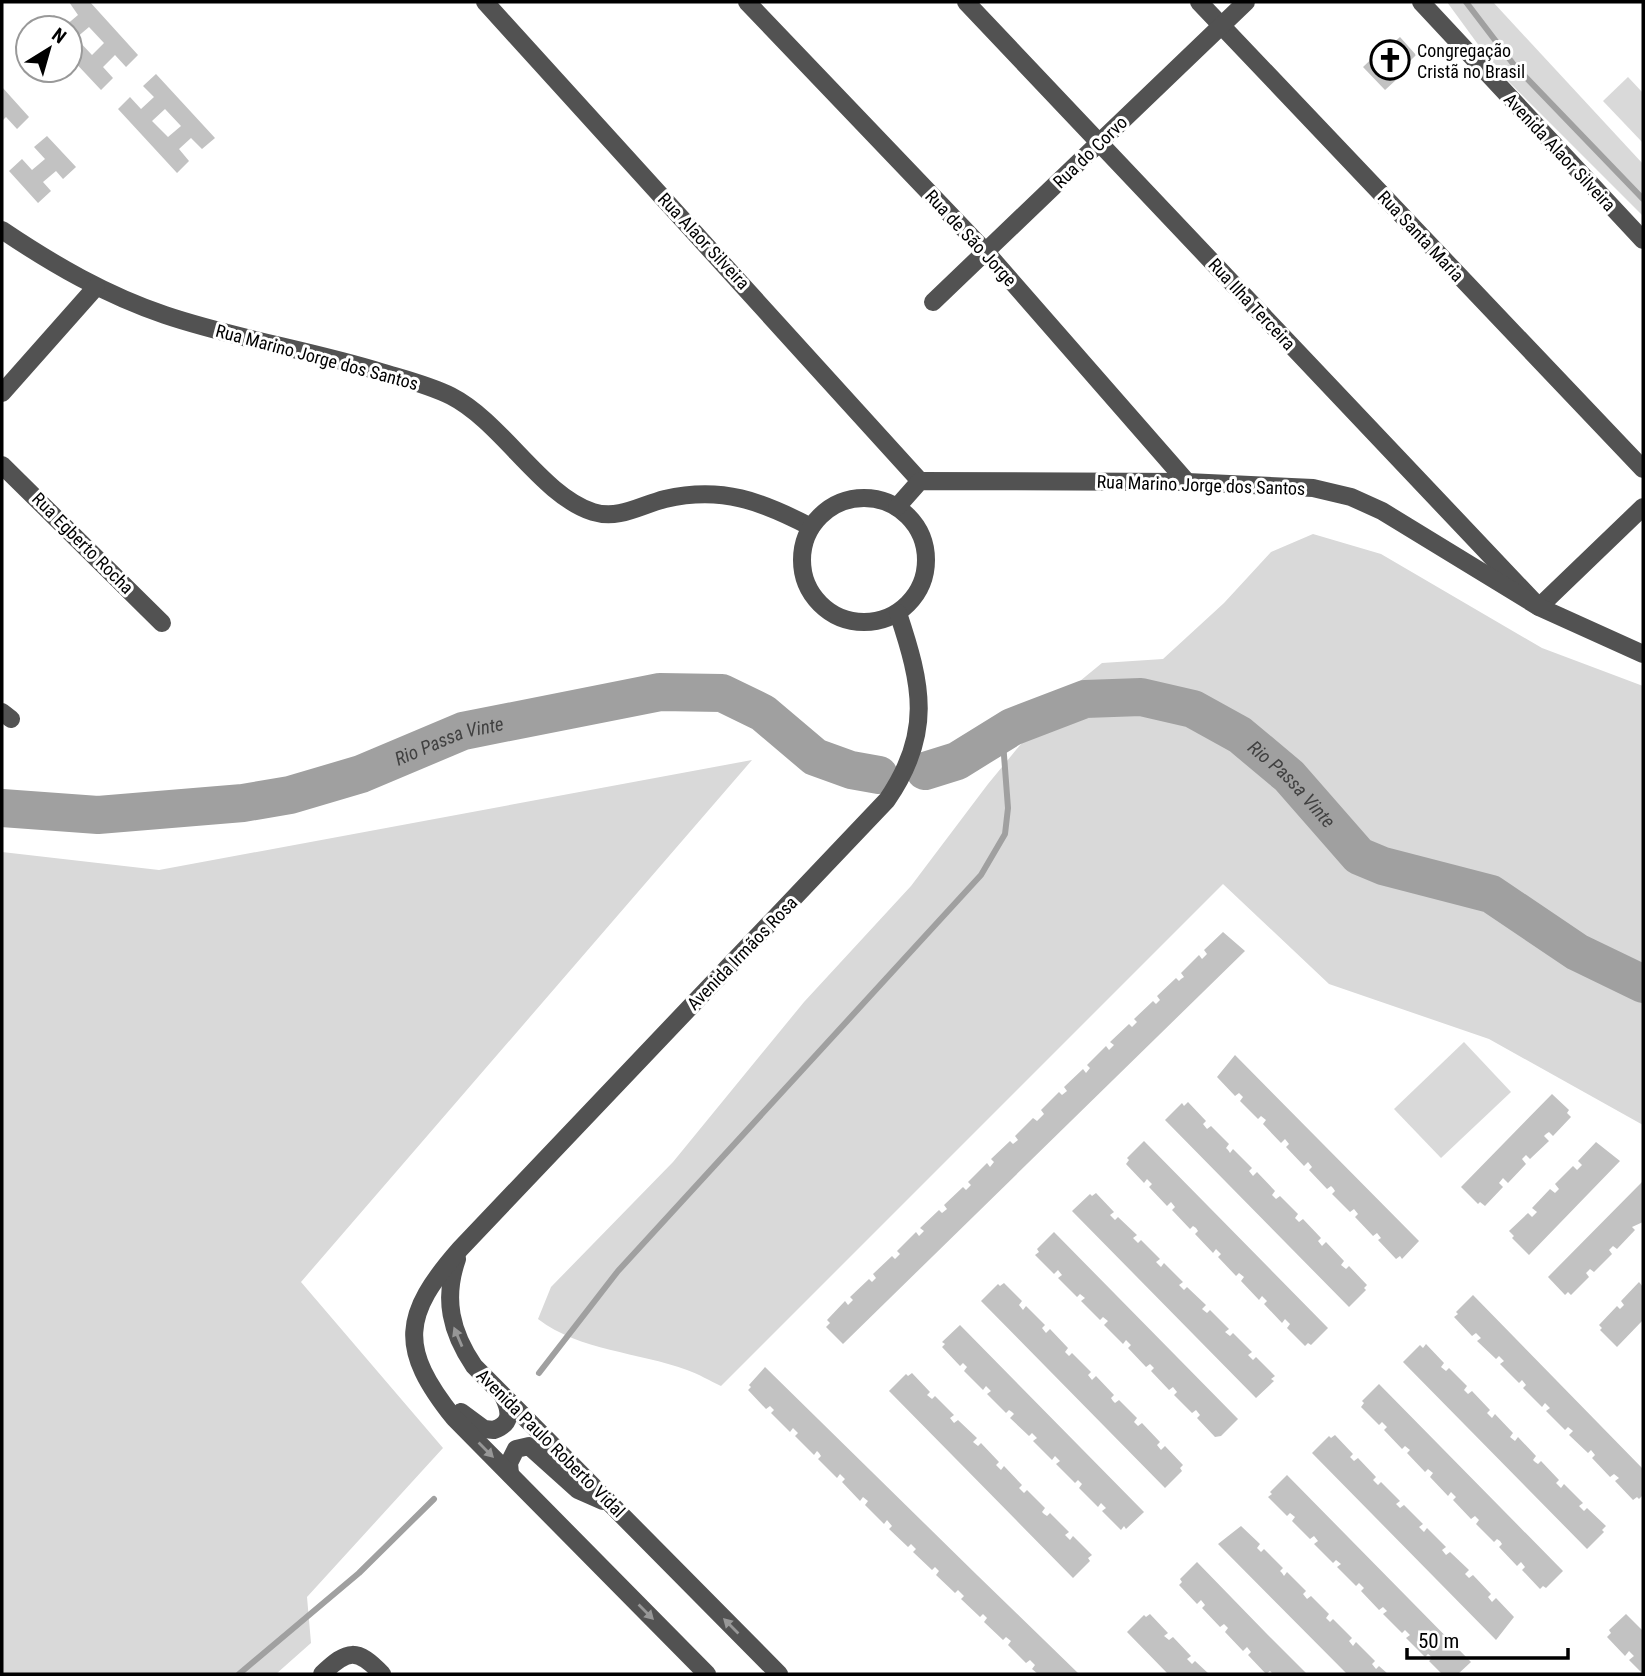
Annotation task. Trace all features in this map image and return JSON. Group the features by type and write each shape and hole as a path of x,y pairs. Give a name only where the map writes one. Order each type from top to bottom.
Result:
{"street":[{"name":"Rua Alaor Silveira","path":"485,2 920,481"},
{"name":"Rua de São Jorge","path":"747,2 986,252 1187,482"},
{"name":"Rua Ilha Terceira","path":"965,2 1539,607"},
{"name":"Rua Santa Maria","path":"1199,2 1643,469"},
{"name":"Rua do Corvo","path":"933,302 1246,2"},
{"name":"Avenida Alaor Silveira","path":"1421,2 1643,240"},
{"name":"Rua Marino Jorge dos Santos","path":"2,230 43,258 96,287 167,316 356,364 451,396 503,436 572,503 595,513 636,511 662,500 697,493 736,496 766,504 811,527"},
{"path":"2,393 96,287"},
{"name":"Rua Egberto Rocha","path":"2,465 51,510 162,623"},
{"name":"Rua Marino Jorge dos Santos","path":"920,481 1187,482 1313,488 1351,497 1382,511 1539,607 1643,654"},
{"path":"897,507 920,481"},
{"path":"874,498 897,507 907,514 922,535 927,559 926,572 916,595 898,613 874,622 836,616 825,609 809,589 802,564 802,551 811,527 828,509 850,499 874,498"},
{"path":"1539,607 1643,507"},
{"name":"Avenida Irmãos Rosa","path":"460,1249 887,800 911,756 920,707 916,669 898,613"},
{"path":"460,1249 433,1280 414,1321 415,1351 426,1378 454,1418 707,1674"},
{"name":"Avenida Paulo Roberto Vidal","path":"460,1249 449,1280 453,1324 474,1366 779,1674"},
{"path":"426,1378 484,1429 494,1430 508,1420 510,1411 503,1395"},
{"path":"510,1474 511,1455 522,1445 529,1446 578,1490 612,1506"},
{"path":"322,1674 336,1660 350,1653 365,1656 382,1674"}],"shaded area":[{"path":"1447,2 1493,2 1643,164 1643,216 1496,69"},
{"path":"1628,77 1643,93 1643,143 1603,101"},
{"path":"1313,534 1381,554 1542,648 1643,686 1643,1125 1489,1039 1329,984 1223,884 721,1386 687,1370 572,1338 538,1319 551,1287 673,1162 804,1002 911,886 988,784 1058,699 1102,663 1163,659 1224,603 1271,552"},
{"path":"752,760 301,1282 443,1448 307,1597 311,1643 276,1674 2,1674 2,852 159,870"},
{"path":"1464,1042 1511,1092 1441,1158 1394,1109"}],"building":[{"path":"69,2 90,2 138,55 126,67 115,55 103,67 113,78 101,90 84,72 84,46 92,55 104,43 89,27 84,31 84,14 77,14"},
{"name":"Congregação Cristã no Brasil","path":"1400,37 1416,55 1405,66 1408,69 1385,90 1363,67 1385,46 1388,48"},
{"path":"156,74 215,138 202,149 191,138 179,149 189,161 177,173 118,109 130,97 141,109 154,97 143,86","holes":["165,109 181,126 168,137 152,121"]},
{"path":"2,87 29,117 17,129 6,117 2,121"},
{"path":"47,136 76,167 63,179 56,171 43,182 51,191 38,203 9,171 22,159 32,170 45,159 34,147"},
{"path":"1223,932 1245,951 843,1344 826,1327 830,1323 827,1320 845,1301 848,1305 853,1300 850,1297 869,1279 872,1282 876,1278 873,1274 892,1256 895,1259 900,1254 897,1251 916,1232 919,1236 924,1231 920,1228 939,1210 942,1213 947,1209 944,1205 963,1187 966,1190 971,1185 968,1182 987,1163 990,1167 994,1162 991,1159 1010,1141 1013,1144 1018,1140 1015,1136 1033,1118 1037,1121 1044,1114 1041,1110 1059,1092 1062,1095 1067,1091 1064,1087 1083,1069 1086,1073 1090,1068 1087,1065 1106,1046 1109,1050 1114,1045 1110,1042 1129,1024 1132,1027 1137,1022 1134,1019 1153,1001 1156,1004 1160,1000 1157,996 1176,978 1179,981 1184,977 1181,973 1199,955 1202,959 1207,954 1204,950"},
{"path":"1235,1055 1419,1241 1402,1259 1400,1256 1396,1259 1378,1240 1381,1238 1377,1233 1373,1236 1355,1217 1358,1214 1354,1209 1350,1212 1332,1194 1335,1191 1333,1188 1331,1186 1327,1189 1309,1170 1312,1167 1308,1162 1304,1166 1286,1147 1289,1144 1285,1139 1281,1143 1263,1124 1266,1120 1261,1116 1258,1119 1240,1101 1243,1097 1239,1093 1235,1096 1217,1077"},
{"path":"1552,1094 1569,1110 1567,1113 1571,1117 1553,1136 1549,1132 1544,1136 1549,1141 1530,1159 1526,1155 1522,1159 1526,1164 1508,1183 1503,1178 1499,1183 1503,1187 1485,1206 1480,1202 1478,1204 1461,1187"},
{"path":"1188,1102 1206,1121 1203,1124 1207,1129 1211,1126 1229,1144 1226,1148 1230,1153 1233,1149 1252,1168 1249,1171 1253,1176 1257,1172 1275,1191 1272,1195 1276,1199 1280,1196 1298,1214 1295,1218 1299,1222 1303,1219 1321,1238 1318,1241 1322,1246 1326,1242 1344,1261 1341,1265 1346,1269 1349,1266 1367,1285 1364,1288 1366,1290 1349,1307 1165,1120 1182,1103 1184,1106"},
{"path":"1144,1141 1328,1328 1311,1345 1308,1343 1305,1346 1287,1328 1290,1324 1285,1319 1282,1323 1264,1304 1267,1301 1262,1296 1259,1300 1241,1281 1244,1277 1239,1273 1236,1276 1218,1257 1221,1254 1216,1249 1213,1253 1195,1234 1198,1231 1196,1228 1193,1226 1190,1229 1172,1210 1175,1207 1171,1202 1167,1206 1149,1187 1152,1184 1147,1179 1144,1183 1126,1164 1129,1160 1127,1158"},
{"path":"1596,1142 1620,1161 1529,1255 1512,1238 1514,1236 1509,1231 1528,1213 1532,1217 1537,1212 1532,1208 1550,1189 1555,1193 1559,1189 1555,1184 1573,1166 1577,1170 1582,1165 1578,1161"},
{"path":"1643,1181 1643,1222 1632,1227 1635,1230 1617,1249 1613,1246 1609,1250 1612,1254 1594,1272 1590,1269 1586,1273 1589,1277 1571,1295 1568,1292 1565,1295 1548,1277"},
{"path":"1096,1193 1114,1212 1110,1215 1115,1220 1118,1217 1137,1235 1133,1238 1138,1243 1141,1240 1160,1259 1156,1262 1161,1267 1164,1263 1183,1282 1179,1285 1184,1290 1187,1287 1206,1305 1202,1309 1207,1313 1210,1310 1229,1329 1225,1332 1230,1336 1233,1333 1252,1352 1248,1355 1253,1360 1256,1357 1275,1376 1271,1379 1274,1381 1256,1398 1072,1211 1090,1194 1092,1196"},
{"path":"1054,1232 1238,1419 1221,1436 1215,1437 1197,1418 1200,1415 1196,1410 1192,1413 1174,1395 1177,1392 1173,1387 1169,1390 1151,1371 1154,1368 1150,1364 1146,1367 1128,1348 1131,1345 1126,1340 1123,1344 1104,1325 1108,1321 1103,1317 1100,1320 1081,1301 1085,1298 1080,1294 1077,1297 1058,1278 1062,1275 1058,1270 1054,1274 1035,1255 1039,1252 1037,1249"},
{"path":"1639,1282 1643,1287 1643,1320 1617,1347 1600,1330 1602,1328 1599,1325 1617,1306 1620,1309 1624,1305 1621,1301"},
{"path":"1004,1283 1022,1301 1019,1305 1023,1310 1026,1306 1045,1325 1042,1328 1046,1333 1050,1329 1068,1348 1065,1352 1069,1356 1072,1353 1091,1372 1088,1375 1092,1380 1096,1376 1114,1395 1111,1398 1113,1401 1115,1403 1119,1400 1137,1418 1134,1422 1138,1426 1142,1423 1160,1442 1157,1445 1161,1450 1165,1446 1183,1465 1180,1468 1182,1471 1165,1488 981,1301 998,1284 1000,1286"},
{"path":"1473,1295 1643,1469 1643,1495 1639,1499 1637,1497 1633,1500 1615,1481 1619,1478 1614,1474 1610,1477 1592,1458 1595,1455 1591,1450 1588,1453 1569,1435 1573,1431 1568,1427 1565,1430 1546,1411 1550,1408 1545,1403 1542,1407 1523,1388 1526,1385 1522,1380 1519,1383 1500,1364 1504,1361 1499,1356 1496,1359 1477,1341 1481,1338 1476,1333 1472,1336 1454,1317"},
{"path":"960,1325 1144,1512 1126,1529 1124,1526 1121,1530 1102,1511 1106,1508 1101,1503 1098,1507 1079,1488 1082,1484 1078,1480 1075,1483 1056,1464 1060,1461 1055,1456 1052,1460 1033,1441 1037,1438 1032,1433 1029,1436 1010,1418 1014,1414 1009,1410 1006,1413 987,1394 991,1391 986,1386 983,1390 964,1371 967,1367 963,1363 960,1366 942,1347 945,1344 942,1342"},
{"path":"1426,1344 1444,1363 1441,1367 1446,1371 1449,1368 1467,1386 1464,1390 1468,1394 1472,1391 1490,1410 1487,1413 1492,1418 1495,1414 1513,1433 1510,1437 1515,1441 1518,1437 1536,1456 1533,1460 1538,1464 1541,1461 1559,1480 1556,1483 1561,1488 1564,1484 1583,1503 1579,1506 1584,1511 1587,1508 1606,1526 1602,1530 1604,1532 1587,1549 1403,1362 1420,1345 1423,1348"},
{"path":"765,1367 1079,1674 1038,1674 1032,1669 1035,1665 1030,1660 1026,1663 1008,1645 1011,1641 1006,1637 1003,1640 984,1622 987,1618 983,1614 980,1617 961,1599 964,1596 958,1590 955,1593 936,1575 939,1571 935,1567 932,1570 913,1552 916,1549 911,1544 908,1547 889,1529 892,1526 887,1520 884,1524 865,1505 868,1501 863,1497 860,1501 842,1482 845,1479 840,1474 837,1478 818,1459 821,1456 817,1451 814,1455 795,1436 798,1433 793,1428 790,1432 771,1413 774,1410 770,1406 766,1409 748,1390 751,1387 749,1385"},
{"path":"912,1373 930,1392 927,1395 932,1399 935,1396 954,1415 950,1418 954,1423 958,1420 977,1438 973,1442 978,1446 981,1443 999,1462 996,1465 1001,1470 1004,1466 1022,1485 1019,1488 1024,1493 1027,1490 1045,1508 1042,1512 1047,1516 1050,1513 1069,1532 1065,1535 1070,1540 1073,1536 1092,1555 1088,1558 1090,1561 1073,1578 889,1391 906,1374 908,1376"},
{"path":"1379,1384 1563,1571 1546,1588 1543,1586 1540,1589 1522,1570 1525,1567 1521,1562 1517,1566 1499,1547 1502,1544 1500,1541 1497,1539 1494,1542 1476,1524 1479,1520 1475,1516 1471,1519 1453,1500 1456,1497 1451,1492 1448,1496 1430,1477 1433,1473 1428,1469 1425,1472 1407,1453 1410,1450 1405,1446 1402,1449 1384,1430 1387,1427 1382,1422 1379,1425 1361,1407 1364,1403 1362,1401"},
{"path":"1335,1435 1353,1454 1350,1457 1354,1461 1358,1458 1376,1477 1373,1480 1378,1485 1381,1482 1400,1501 1396,1504 1400,1508 1404,1505 1423,1524 1419,1527 1424,1532 1427,1528 1446,1547 1442,1550 1446,1555 1450,1552 1469,1570 1465,1574 1469,1578 1473,1575 1491,1594 1488,1597 1492,1602 1496,1598 1514,1617 1496,1640 1312,1453 1329,1436 1331,1438"},
{"path":"1287,1475 1471,1662 1458,1674 1442,1674 1429,1661 1433,1658 1428,1654 1425,1657 1406,1638 1410,1635 1405,1630 1402,1633 1383,1614 1387,1611 1383,1607 1379,1610 1361,1591 1364,1588 1359,1583 1356,1586 1337,1567 1341,1564 1336,1560 1333,1563 1314,1544 1318,1541 1314,1536 1310,1539 1292,1521 1295,1517 1290,1513 1287,1516 1268,1497"},
{"path":"1241,1526 1260,1544 1257,1548 1261,1552 1264,1549 1283,1568 1280,1571 1284,1576 1287,1572 1306,1591 1303,1594 1307,1599 1311,1596 1329,1614 1326,1618 1330,1622 1333,1619 1352,1638 1349,1641 1353,1646 1356,1642 1375,1661 1372,1664 1376,1669 1379,1666 1388,1674 1347,1674 1218,1544"},
{"path":"1197,1562 1307,1674 1273,1674 1270,1671 1266,1674 1248,1655 1251,1652 1247,1647 1243,1651 1225,1632 1228,1628 1224,1624 1220,1627 1202,1608 1205,1605 1201,1600 1197,1604 1179,1585 1182,1582 1180,1579"},
{"path":"1150,1614 1168,1633 1164,1636 1169,1640 1173,1637 1191,1656 1187,1659 1192,1664 1195,1661 1209,1674 1168,1674 1127,1632 1144,1615 1146,1617"},
{"path":"1626,1614 1643,1631 1643,1674 1629,1660 1634,1656 1629,1651 1625,1656 1607,1637 1611,1633 1609,1630"}],"waterway":[{"path":"1466,2 1514,65 1643,199"},
{"name":"Rio Passa Vinte","path":"2,808 98,815 243,803 290,795 361,774 463,731 660,692 722,693 763,713 815,757 851,770 879,775"},
{"name":"Rio Passa Vinte","path":"925,771 957,761 1012,727 1085,699 1141,697 1193,709 1240,735 1289,776 1359,856 1383,866 1491,894 1577,952 1643,984"},
{"path":"539,1373 618,1271 981,875 1005,834 1008,808 1003,742 1012,727"},
{"path":"239,1674 359,1573 434,1499"}],"place":[{"name":"Congregação Cristã no Brasil","path":"1390,60"}]}
